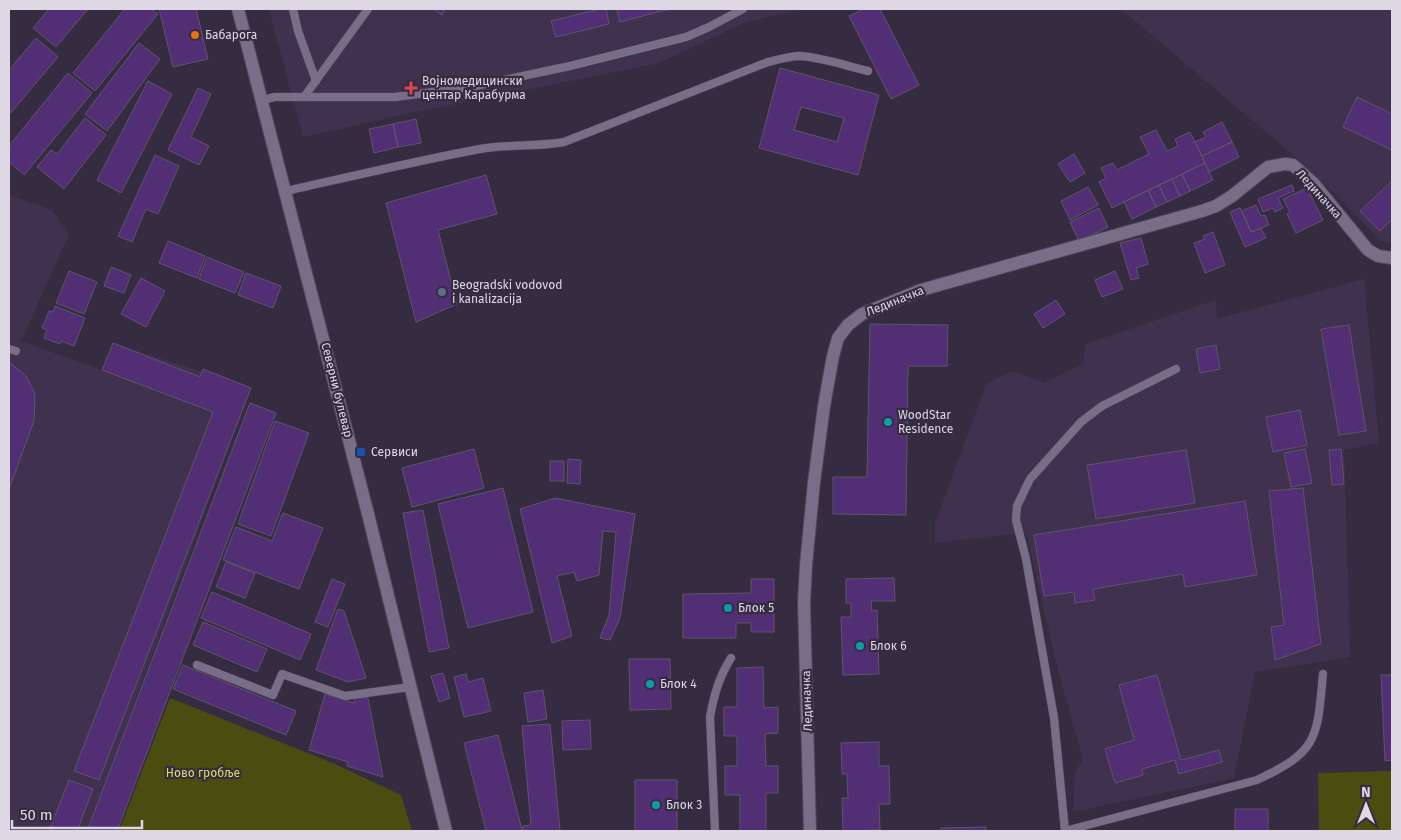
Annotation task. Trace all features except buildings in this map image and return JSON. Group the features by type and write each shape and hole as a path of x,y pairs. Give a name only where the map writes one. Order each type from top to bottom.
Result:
{"street":[{"name":"Северни булевар","path":"238,9 366,505 446,831"},
{"name":"Лединачка","path":"810,831 804,603 806,548 824,406 833,356 838,338 848,325 862,314 921,290 1216,206 1232,196 1268,167 1277,164 1293,165 1314,184 1368,250 1378,256 1392,258"}],"lane":[{"path":"293,9 298,31 316,81"},
{"path":"304,97 368,9"},
{"path":"262,100 274,97 395,97 471,87 570,66 686,37 742,9"},
{"path":"286,192 480,150 514,145 541,145 564,142 768,62 784,58 797,56 811,57 868,71"},
{"path":"1176,369 1102,406 1081,422 1030,480 1017,506 1016,520 1026,559 1054,718 1065,831 1257,780 1280,769 1300,756 1314,738 1324,674"},
{"path":"715,831 710,717 721,674 731,658"},
{"path":"197,665 274,695 282,674 345,696 410,687"}],"shaded area":[{"name":"Војномедицински центар Карабурма","path":"269,9 801,9 746,22 659,63 415,112 303,137"},
{"path":"1121,9 1392,9 1392,244 1379,240 1341,200 1294,156"},
{"path":"9,195 52,210 69,235 21,341 102,370 113,343 251,388 87,831 9,831"},
{"path":"1364,279 1379,443 1344,450 1350,657 1255,672 1234,778 1073,812 1075,773 1083,759 1058,670 1026,532 935,543 935,523 987,383 1013,371 1044,383 1084,363 1085,344 1216,300 1217,319"}],"green space":[{"name":"Ново гробље","path":"170,698 335,764 401,795 412,831 119,831"},
{"path":"1392,771 1392,831 1319,831 1318,773"}],"place":[{"name":"Бабарога","path":"195,35"},
{"name":"Војномедицински центар Карабурма","path":"411,88"},
{"name":"Beogradski vodovod i kanalizacija","path":"442,292"},
{"name":"WoodStar Residence","path":"888,422"},
{"name":"Сервиси","path":"361,452"},
{"name":"Блок 5","path":"728,608"},
{"name":"Блок 6","path":"860,646"},
{"name":"Блок 4","path":"650,684"},
{"name":"Блок 3","path":"656,805"}]}
